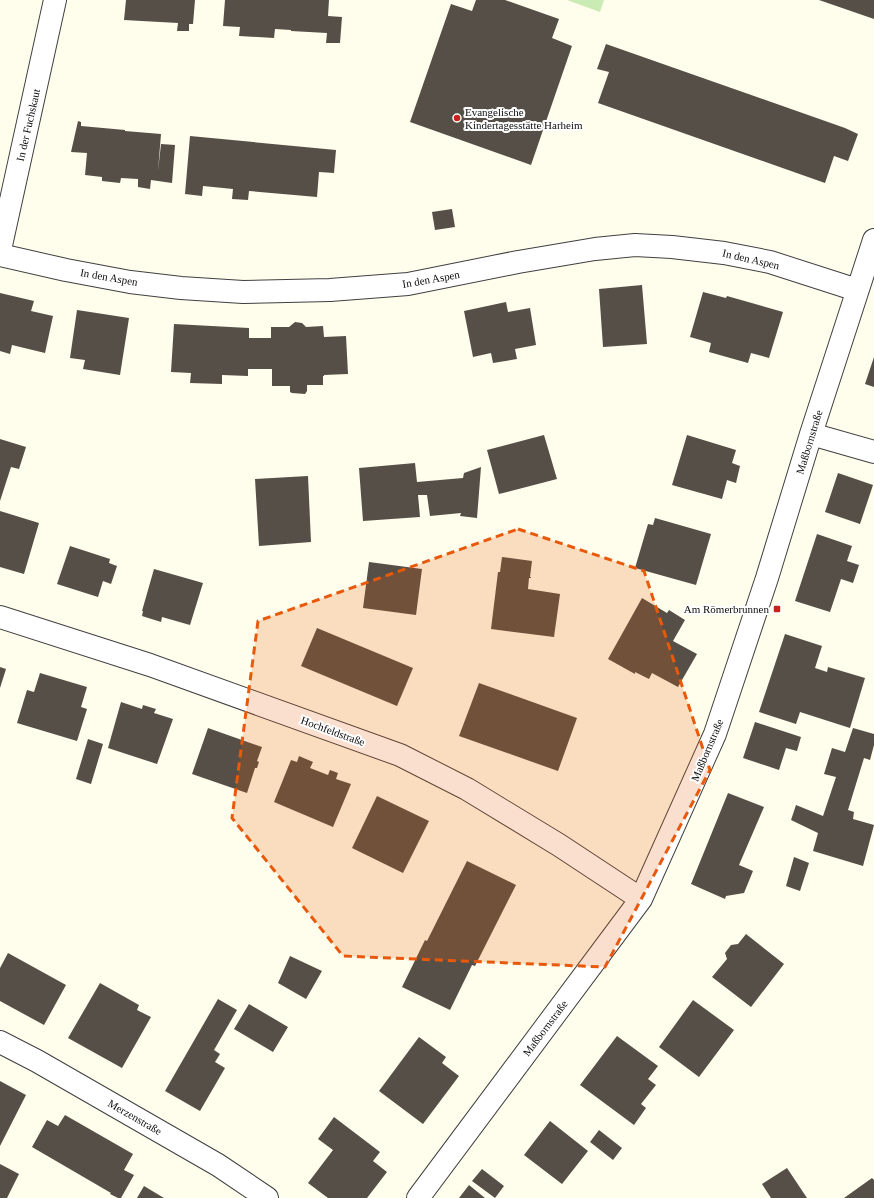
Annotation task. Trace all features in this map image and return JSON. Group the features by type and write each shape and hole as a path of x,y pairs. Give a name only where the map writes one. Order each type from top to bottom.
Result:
{"street":[{"name":"In der Fuchskaut","path":"0,250 55,0"},
{"name":"Maßbornstraße","path":"418,1198 640,899 715,734 765,585 811,434 874,240"},
{"name":"In den Aspen","path":"0,256 130,282 181,288 243,292 330,290 408,284 518,262 595,249 635,246 672,246 724,252 770,262 857,290"},
{"path":"811,434 874,452"},
{"name":"Hochfeldstraße","path":"0,617 150,665 400,755 473,793 559,845 640,899"},
{"name":"Merzenstraße","path":"0,1042 37,1061 204,1157 267,1198"}],"highlighted area":[{"path":"518,529 644,571 710,770 605,967 343,956 232,818 258,621"}],"green space":[{"path":"567,0 604,0 600,12"}],"building":[{"path":"126,0 195,0 193,24 189,24 189,31 177,31 178,23 124,20"},
{"path":"225,0 329,0 328,16 342,17 340,43 326,43 327,33 291,30 275,29 274,38 239,36 240,27 223,26"},
{"path":"476,0 505,0 559,19 552,38 572,46 531,165 410,122 451,4 472,11"},
{"path":"819,0 874,0 874,19"},
{"path":"606,44 845,128 858,134 848,161 834,156 825,183 598,103 609,72 597,69"},
{"path":"78,121 81,122 81,126 161,134 158,171 161,144 175,145 172,183 151,180 150,189 138,187 138,179 121,178 120,183 102,181 102,177 85,175 87,153 71,152"},
{"path":"190,136 336,150 334,173 319,172 317,197 249,191 248,200 232,199 233,189 203,186 202,196 185,194"},
{"path":"452,209 455,227 435,230 432,212"},
{"path":"642,285 647,344 603,347 599,289"},
{"path":"703,292 726,298 727,296 783,312 769,358 751,353 748,363 709,352 711,343 690,337"},
{"path":"0,293 34,301 31,311 53,316 45,353 12,345 10,354 0,351"},
{"path":"506,302 508,312 530,308 536,345 515,349 517,359 493,363 491,353 473,357 464,311"},
{"path":"77,310 129,318 120,375 83,369 85,360 70,358"},
{"path":"295,322 302,323 306,327 323,326 324,337 346,336 348,374 324,375 323,385 307,385 307,391 305,394 290,392 290,386 272,386 272,369 248,369 248,376 222,375 222,384 190,383 191,373 171,372 174,324 249,328 249,338 271,338 271,327 289,327"},
{"path":"874,357 874,387 865,384"},
{"path":"544,435 557,479 499,494 487,450"},
{"path":"687,435 736,450 732,463 740,466 736,483 727,480 722,499 672,485"},
{"path":"0,439 26,447 19,469 11,467 0,501"},
{"path":"415,463 417,482 463,478 464,473 481,467 477,518 460,516 461,513 430,516 427,495 418,495 420,517 363,521 359,468"},
{"path":"838,473 873,485 860,524 825,512"},
{"path":"308,476 311,542 259,546 255,479"},
{"path":"0,511 39,523 24,574 0,567"},
{"path":"655,518 711,534 696,585 635,568 648,524 653,525"},
{"path":"817,534 852,546 847,561 859,565 853,583 841,579 830,612 795,601"},
{"path":"70,546 110,559 109,563 117,566 111,584 103,581 98,597 57,584"},
{"path":"502,557 532,561 531,578 529,578 528,589 560,594 554,637 491,629 498,572 500,572"},
{"path":"369,562 422,569 416,615 363,608"},
{"path":"154,569 203,583 190,625 162,617 161,622 142,616 142,611"},
{"path":"642,598 667,613 669,610 685,620 673,641 697,654 678,687 652,673 649,679 635,672 635,674 608,659"},
{"path":"317,628 413,668 397,706 301,666"},
{"path":"785,634 822,646 815,668 827,672 828,667 865,678 850,728 800,712 796,724 759,712"},
{"path":"0,667 6,669 0,688"},
{"path":"40,673 87,687 81,707 87,709 77,741 17,723 27,690 34,692"},
{"path":"479,683 577,718 558,771 459,736"},
{"path":"121,702 142,709 143,705 156,709 154,713 173,719 157,764 108,748"},
{"path":"755,722 801,737 797,751 786,748 779,770 743,758"},
{"path":"208,728 262,747 257,761 259,762 257,768 255,768 247,793 192,774"},
{"path":"853,728 874,734 874,745 870,760 864,758 848,810 854,812 853,819 874,825 863,866 813,851 818,833 791,820 796,805 823,816 836,777 824,774 832,748 845,752"},
{"path":"88,739 103,744 91,784 76,779"},
{"path":"299,756 313,762 310,768 328,775 330,770 338,773 336,779 351,784 333,827 274,802 291,760 297,762"},
{"path":"728,793 764,807 739,865 753,871 744,893 726,896 725,899 691,884"},
{"path":"377,796 429,821 403,873 352,848"},
{"path":"794,857 809,863 800,891 786,886"},
{"path":"467,861 516,885 475,966 472,965 450,1010 402,987"},
{"path":"746,934 784,964 751,1007 712,977 727,959 725,953 731,945 738,944"},
{"path":"8,953 66,985 44,1025 0,1001 0,968"},
{"path":"290,956 322,971 306,999 278,983"},
{"path":"100,983 139,1005 137,1010 151,1017 122,1068 68,1038"},
{"path":"218,999 237,1010 214,1050 220,1054 215,1062 225,1068 200,1111 165,1091"},
{"path":"693,1000 734,1030 699,1077 659,1047"},
{"path":"249,1004 288,1027 273,1052 234,1029"},
{"path":"617,1036 658,1066 648,1079 656,1085 641,1104 646,1108 634,1125 580,1085"},
{"path":"419,1037 446,1057 442,1063 459,1076 423,1124 379,1091"},
{"path":"0,1081 26,1095 0,1146"},
{"path":"65,1115 133,1154 124,1170 134,1175 121,1198 110,1194 111,1193 32,1147 47,1120 58,1126"},
{"path":"334,1117 380,1152 373,1161 387,1172 367,1198 328,1198 308,1183 333,1150 318,1139"},
{"path":"550,1121 588,1151 562,1184 524,1155"},
{"path":"599,1130 622,1148 613,1160 590,1142"},
{"path":"0,1164 19,1174 7,1198 0,1198"},
{"path":"787,1168 807,1198 771,1198 762,1184"},
{"path":"482,1169 504,1186 495,1198 472,1181"},
{"path":"872,1178 874,1180 874,1198 844,1198"},
{"path":"469,1185 485,1198 459,1198"},
{"path":"144,1186 164,1198 137,1198"}],"place":[{"name":"Evangelische Kindertagesstätte Harheim","path":"457,118"},
{"name":"Am Römerbrunnen","path":"777,609"}]}
